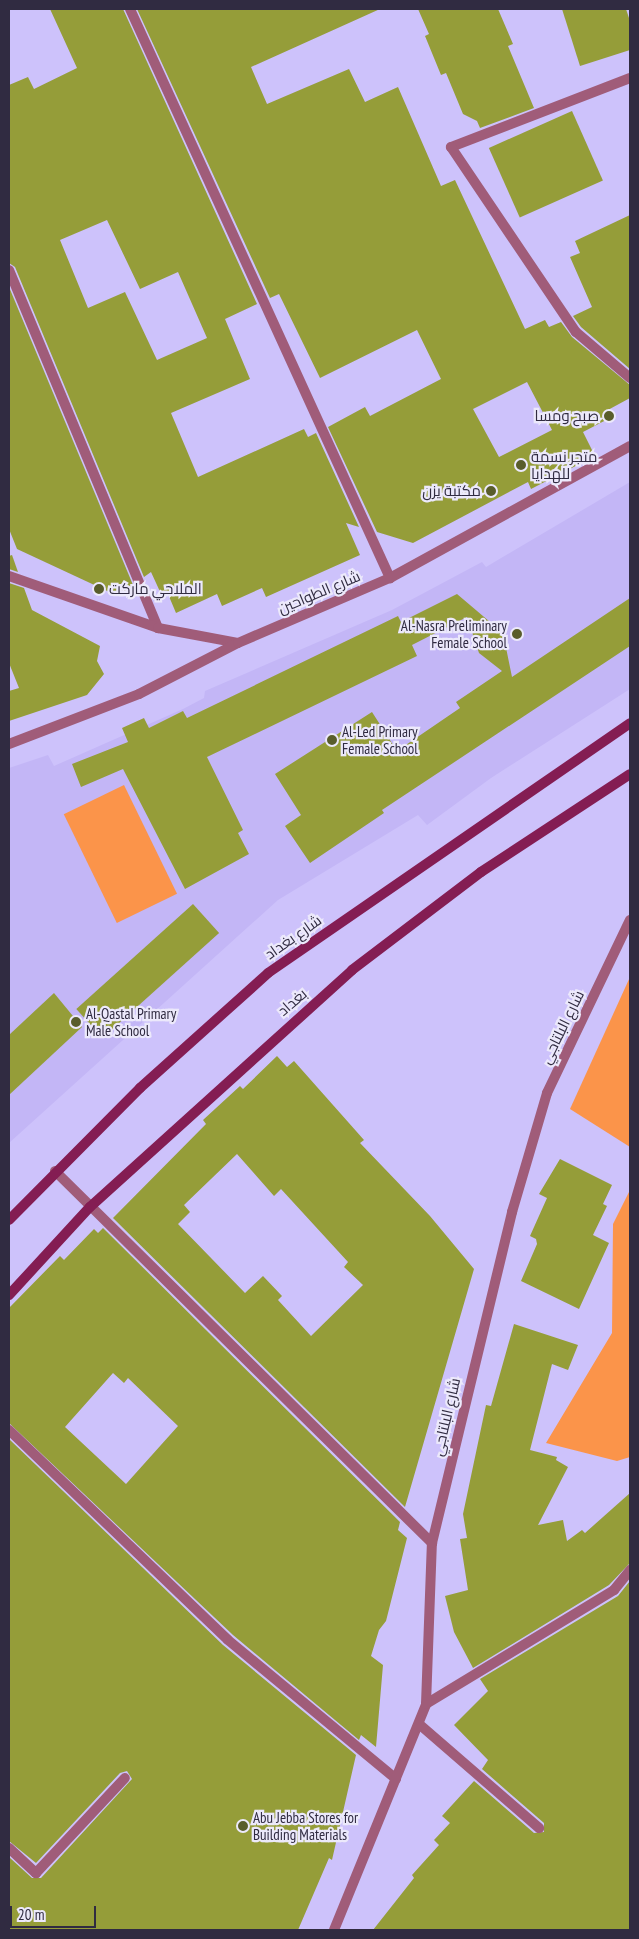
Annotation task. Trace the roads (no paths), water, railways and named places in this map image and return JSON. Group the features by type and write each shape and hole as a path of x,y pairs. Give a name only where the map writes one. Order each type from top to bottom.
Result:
{"main road":[{"name":"شارع بغداد","path":"9,1220 54,1171 140,1088 268,973 630,722"},
{"name":"بغداد","path":"9,1295 90,1207 352,970 481,872 630,774"}],"street":[{"path":"130,9 390,578"},
{"path":"630,78 451,147 576,332 630,378"},
{"path":"9,270 158,628"},
{"name":"شارع الطواحين","path":"9,744 139,694 238,643 390,578 630,446"},
{"path":"9,576 158,628 238,643"},
{"name":"شارع البلتاجي","path":"334,1930 426,1704 432,1543 508,1230 547,1093 630,920"},
{"path":"54,1171 432,1543"},
{"path":"9,1430 228,1640 396,1778"},
{"path":"426,1704 614,1590 630,1570"},
{"path":"419,1724 539,1828"},
{"path":"9,1848 36,1873 125,1778"}],"place":[{"name":"صبح ومسا","path":"609,416"},
{"name":"متجر نسمة للهدايا","path":"521,465"},
{"name":"مكتبة يزن","path":"491,491"},
{"name":"الملاحي ماركت","path":"99,589"},
{"name":"Al-Nasra Preliminary Female School","path":"517,634"},
{"name":"Al-Led Primary Female School","path":"332,740"},
{"name":"Al-Qastal Primary Male School","path":"76,1022"},
{"name":"Abu Jebba Stores for Building Materials","path":"243,1826"}]}
